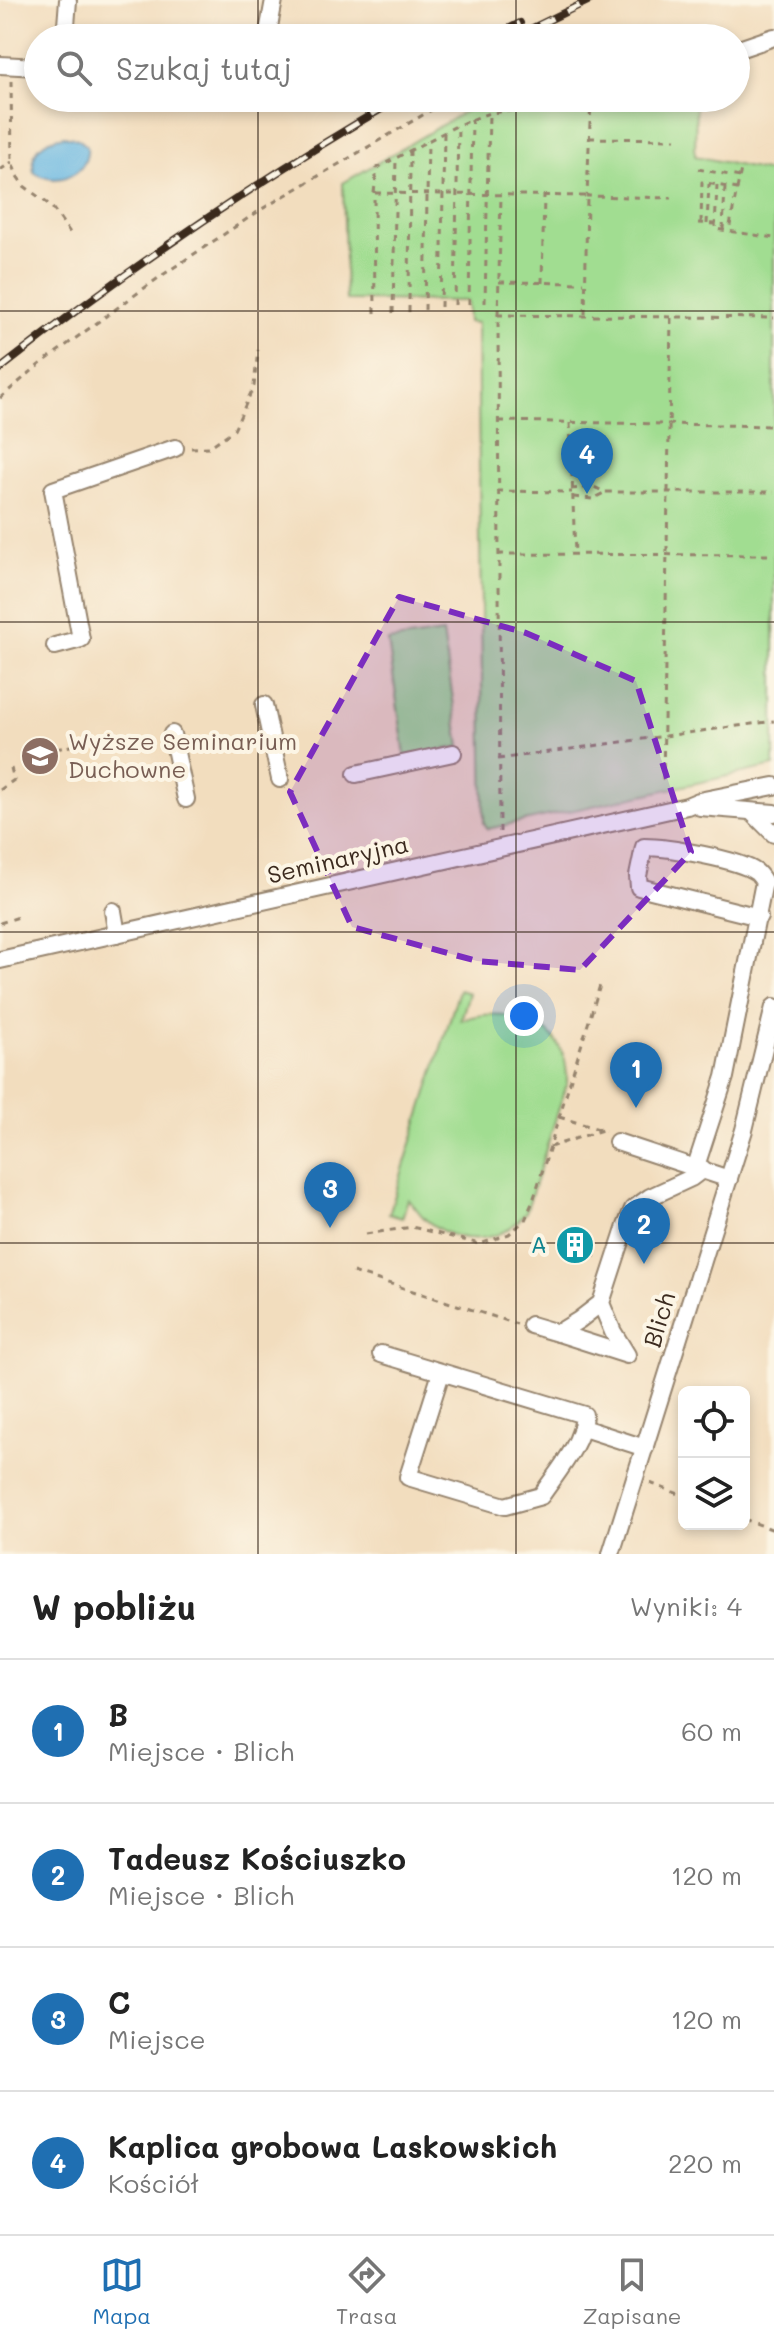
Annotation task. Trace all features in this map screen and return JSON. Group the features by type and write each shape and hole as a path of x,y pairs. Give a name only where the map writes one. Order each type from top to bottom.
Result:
{"street":[{"path":"66,24 68,0"},
{"path":"270,24 274,0"},
{"path":"750,45 774,37"},
{"path":"55,646 81,639 53,490 175,448"},
{"path":"264,705 280,779"},
{"path":"172,734 186,799"},
{"path":"356,774 453,753"},
{"name":"Seminaryjna","path":"0,960 774,786"},
{"name":"Seminaryjna","path":"687,806 774,813"},
{"path":"752,812 774,834"},
{"path":"558,1333 601,1303 633,1209 650,1197 691,1178 700,1168 725,1077 759,917 764,882 757,873 713,858 644,847 639,887 759,917"},
{"path":"113,911 117,934"},
{"name":"Blich","path":"611,1554 748,1117 774,1007"},
{"path":"617,1142 729,1179"},
{"path":"531,1325 627,1355 601,1303"},
{"path":"381,1354 584,1415 583,1428 541,1496 505,1506 408,1477 441,1373"},
{"path":"583,1428 645,1448"}],"path":[{"path":"6,66 12,162 17,176 24,186 51,206 71,234"},
{"path":"0,398 39,365 161,276 262,209 428,112"},
{"path":"375,313 374,193 377,168 458,125 497,112"},
{"path":"585,316 590,112"},
{"path":"485,303 489,113"},
{"path":"469,304 472,119"},
{"path":"455,305 458,125"},
{"path":"441,307 444,133"},
{"path":"589,138 676,139"},
{"path":"425,310 428,141"},
{"path":"409,312 410,150"},
{"path":"393,313 396,158"},
{"path":"0,170 12,162"},
{"path":"698,169 740,177"},
{"path":"726,230 741,169"},
{"path":"715,224 699,223 702,182 737,189"},
{"path":"707,224 709,184"},
{"path":"717,185 715,229 774,238"},
{"path":"725,187 726,230"},
{"path":"374,193 672,198"},
{"path":"499,827 497,491 501,194"},
{"path":"542,283 544,195"},
{"path":"499,282 585,283"},
{"path":"498,315 774,318"},
{"path":"663,780 671,317"},
{"path":"175,448 209,447 234,430 254,386 258,350"},
{"path":"499,421 774,426"},
{"path":"570,422 575,554"},
{"path":"572,493 594,487 605,492 774,492"},
{"path":"497,491 572,493 592,499 605,492"},
{"path":"498,554 774,555"},
{"path":"498,759 774,721"},
{"path":"56,749 111,737"},
{"path":"0,790 14,780 11,768"},
{"path":"0,923 22,916"},
{"path":"366,1234 412,1227 480,1244 509,1234 525,1220 601,982"},
{"path":"559,1117 613,1133 617,1142"},
{"path":"550,1147 602,1130"},
{"path":"353,1272 525,1326 531,1325"},
{"path":"636,1477 678,1494"},
{"path":"750,1521 774,1530"}],"highlighted area":[{"path":"399,597 526,633 636,681 691,852 580,970 477,961 352,927 290,792"}],"green space":[{"path":"464,112 696,112 695,156 774,173 774,766 488,829 484,823 477,323 468,322 467,301 346,300 343,183"},
{"path":"443,633 460,747 405,756 388,641"},
{"path":"459,990 469,993 461,1020 475,1016 506,1015 535,1024 557,1043 567,1070 567,1083 526,1212 504,1231 478,1238 464,1238 437,1228 408,1199 402,1218 389,1214"}],"water":[{"path":"64,136 78,139 87,146 83,165 70,176 61,178 43,177 34,172 34,157 40,146"}],"railway":[{"path":"541,24 590,0"},
{"path":"0,369 195,226 377,112"}],"place":[{"name":"Kaplica grobowa Laskowskich","path":"587,494"},
{"name":"Wyższe Seminarium Duchowne","path":"40,756"},
{"name":"B","path":"636,1108"},
{"name":"C","path":"330,1228"},
{"name":"A","path":"575,1245"},
{"name":"Tadeusz Kościuszko","path":"644,1264"}]}
